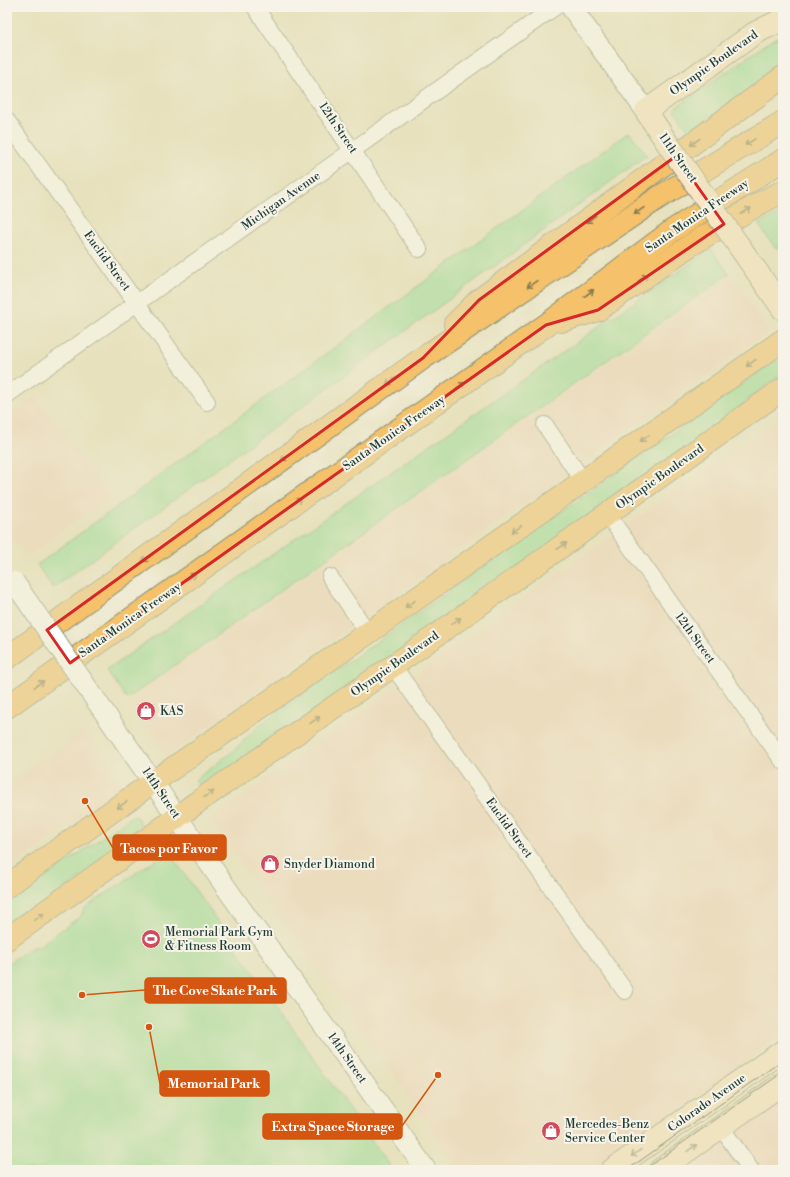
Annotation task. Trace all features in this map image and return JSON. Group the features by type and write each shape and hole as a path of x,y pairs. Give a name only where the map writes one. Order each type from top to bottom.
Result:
{"main road":[{"name":"Olympic Boulevard","path":"646,111 755,33 783,19"},
{"path":"423,358 479,300 783,77"},
{"name":"11th Street","path":"646,111 783,309"},
{"path":"7,658 423,358 658,198 783,122"},
{"name":"Santa Monica Freeway","path":"7,707 546,325 673,230 783,160"},
{"path":"546,325 598,310 689,246 783,191"},
{"path":"7,886 783,340"},
{"name":"Olympic Boulevard","path":"7,939 154,835 177,817 393,666 783,389"},
{"name":"Colorado Avenue","path":"612,1170 783,1051"},
{"path":"660,1170 783,1083"}],"street":[{"name":"12th Street","path":"254,7 353,150 419,249"},
{"name":"Michigan Avenue","path":"7,395 555,7"},
{"name":"11th Street","path":"571,7 646,111"},
{"name":"Euclid Street","path":"7,121 207,402"},
{"path":"545,425 583,481"},
{"name":"12th Street","path":"607,514 783,761"},
{"name":"14th Street","path":"11,577 177,817 426,1170"},
{"path":"330,577 368,633"},
{"name":"Euclid Street","path":"393,666 625,991"},
{"path":"721,1127 751,1170"}],"highlighted area":[{"path":"676,156 724,224 598,310 546,325 70,663 47,630 423,358 479,300"}],"shaded area":[{"path":"731,276 769,331 167,756 128,701"},
{"path":"35,397 110,496 26,558 7,529 7,417"},
{"path":"783,415 783,1034 591,1170 461,1170 210,819"},
{"path":"86,729 125,787 7,870 7,785"},
{"path":"783,1097 783,1170 678,1170"}],"green space":[{"path":"783,35 783,65 690,132 674,109 773,39"},
{"path":"629,132 647,155 53,588 37,565"},
{"path":"783,212 783,246 776,249 758,224"},
{"path":"711,249 729,274 127,699 107,670"},
{"path":"775,361 780,361 783,365 783,373 748,399 723,425 202,789 195,780 231,753 262,723"},
{"path":"135,815 141,824 140,826 109,850 83,876 7,930 7,904"},
{"path":"168,851 392,1170 7,1170 7,964 31,948 39,946 81,916 84,909"}],"tram line":[{"path":"627,1170 783,1060"},
{"path":"644,1170 783,1072"}],"place":[{"name":"KAS","path":"146,711"},
{"name":"Tacos por Favor","path":"85,801"},
{"name":"Snyder Diamond","path":"270,864"},
{"name":"Memorial Park Gym & Fitness Room","path":"151,939"},
{"name":"The Cove Skate Park","path":"82,995"},
{"name":"Memorial Park","path":"149,1027"},
{"name":"Extra Space Storage","path":"438,1075"},
{"name":"Mercedes-Benz Service Center","path":"551,1131"}]}
